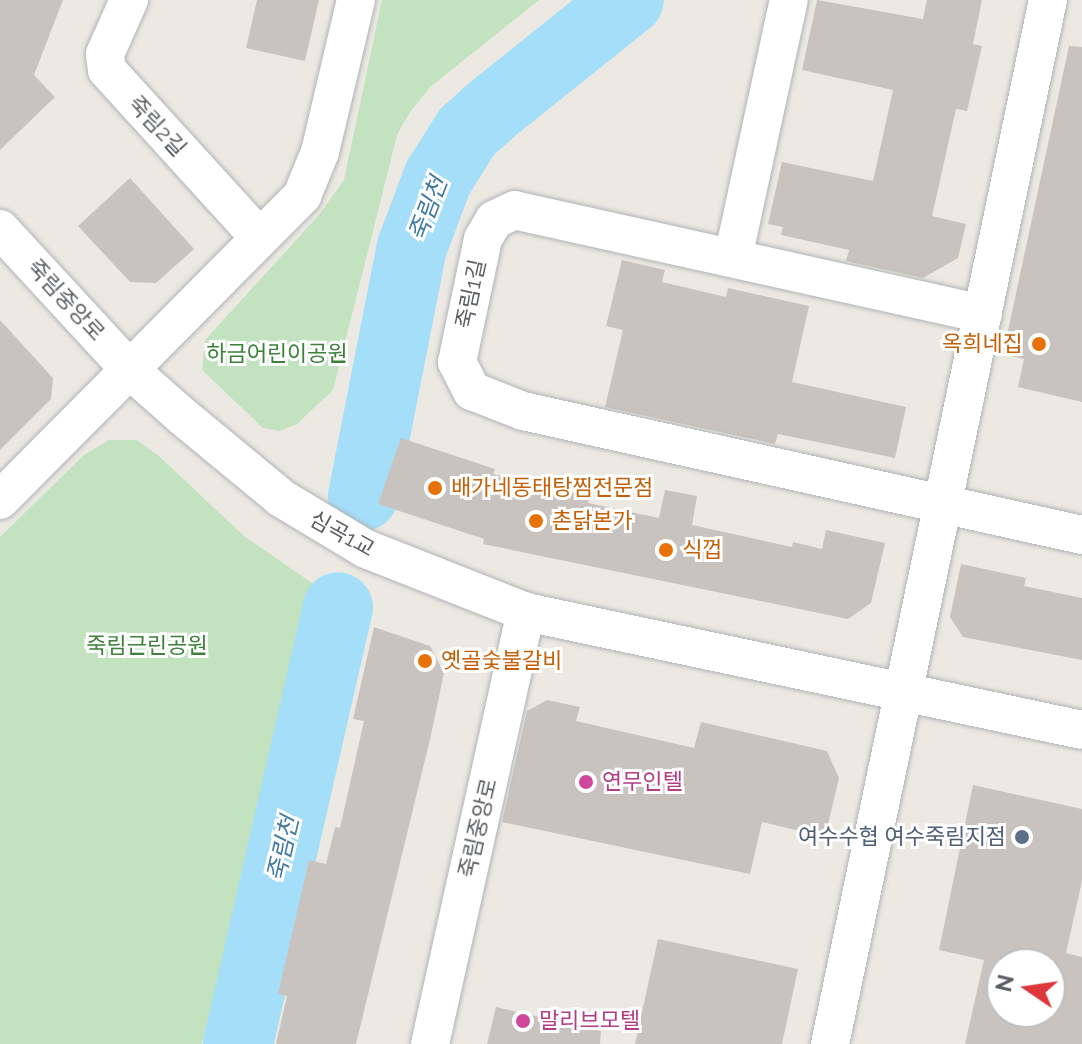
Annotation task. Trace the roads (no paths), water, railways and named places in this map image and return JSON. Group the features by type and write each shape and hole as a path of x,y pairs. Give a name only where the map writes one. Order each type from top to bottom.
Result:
{"street":[{"name":"죽림2길","path":"129,0 105,54 107,70 259,237"},
{"path":"3,491 131,371 302,196 313,176 356,0"},
{"path":"789,0 733,258 983,314"},
{"path":"830,1044 1048,0"},
{"name":"죽림1길","path":"733,258 523,209 506,212 494,220 483,239 459,371 482,398 523,411 1082,535"},
{"name":"죽림중앙로","path":"0,229 131,371 281,498"},
{"name":"심곡1교","path":"281,498 343,537 404,566 526,612"},
{"path":"526,612 1082,730"},
{"name":"죽림중앙로","path":"430,1044 526,612"}],"waterway":[{"name":"죽림천","path":"363,496 412,247 438,178 467,132 629,0"},
{"name":"죽림천","path":"238,1044 338,607"}],"place":[{"name":"옥희네집","path":"1039,344"},
{"name":"배가네동태탕찜전문점","path":"435,488"},
{"name":"촌닭본가","path":"536,521"},
{"name":"식껍","path":"666,550"},
{"name":"옛골숯불갈비","path":"425,661"},
{"name":"연무인텔","path":"586,782"},
{"name":"여수수협 여수죽림지점","path":"1022,837"},
{"name":"말리브모텔","path":"523,1021"}],"park label":[{"name":"하금어린이공원","path":"277,354"},
{"name":"죽림근린공원","path":"147,646"}]}
